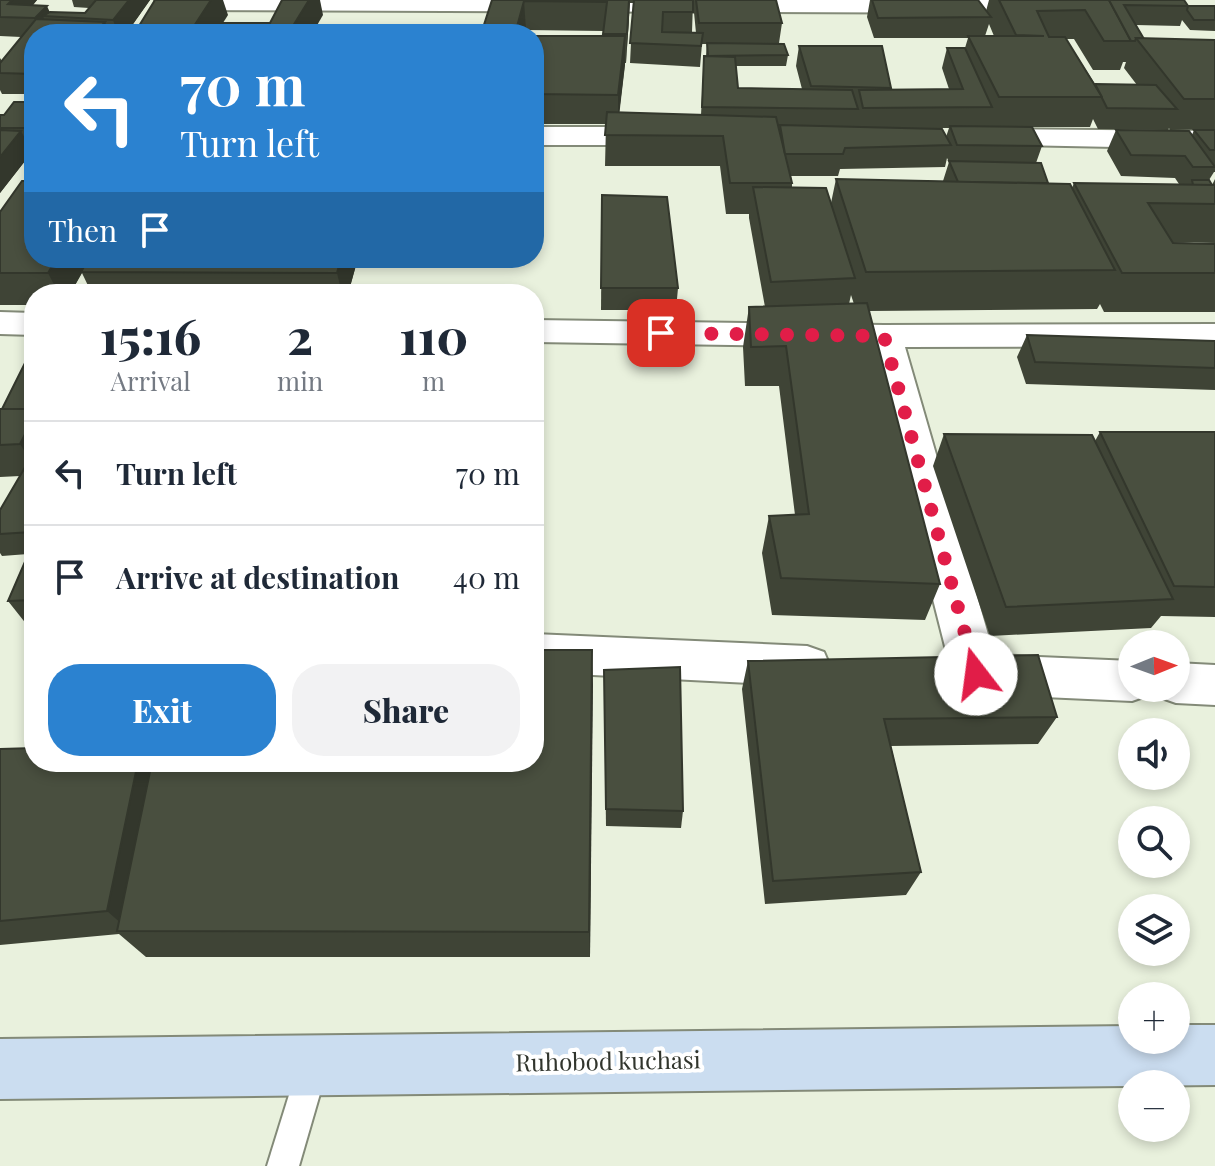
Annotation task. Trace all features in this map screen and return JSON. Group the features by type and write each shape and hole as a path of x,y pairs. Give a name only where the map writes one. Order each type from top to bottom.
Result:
{"street":[{"path":"156,9 1071,6"},
{"path":"544,136 698,137"},
{"path":"949,138 1215,140"},
{"path":"0,323 24,324"},
{"path":"544,331 884,336 1215,335"},
{"path":"884,336 976,674"},
{"path":"544,653 849,668"},
{"path":"928,672 1118,680"},
{"path":"1190,684 1215,685"},
{"name":"Ruhobod kuchasi","path":"0,1069 1215,1055"}],"lane":[{"path":"283,1166 314,1065"}],"building":[{"path":"0,0 12,0 8,4 47,6 35,18 0,17"},
{"path":"96,0 129,0 113,20 43,16 50,12 85,13"},
{"path":"155,0 211,0 196,23 270,23 282,0 309,0 294,24 140,24"},
{"path":"492,0 629,0 627,34 603,34 607,2 524,1 518,24 484,24"},
{"path":"634,0 693,0 693,12 663,12 662,32 703,33 701,46 630,43"},
{"path":"696,0 776,0 782,23 699,23"},
{"path":"872,0 978,0 991,17 878,18"},
{"path":"999,0 1109,0 1131,41 1104,41 1085,10 1037,11 1049,37 1065,37 1102,97 999,97 968,36 1044,36 1016,35"},
{"path":"1109,0 1184,0 1188,6 1124,5 1144,39 1131,41"},
{"path":"1188,6 1215,6 1215,20 1194,20 1187,10"},
{"path":"36,19 105,22 103,24 32,24"},
{"path":"24,34 24,74 0,73 0,63"},
{"path":"544,36 625,36 618,95 544,94"},
{"path":"1136,38 1215,40 1215,99 1184,99"},
{"path":"707,43 784,44 788,55 708,56"},
{"path":"799,46 882,46 891,88 811,86"},
{"path":"947,48 965,48 992,107 863,108 859,90 963,89"},
{"path":"704,56 735,57 738,88 852,90 858,109 702,107"},
{"path":"1095,84 1156,85 1177,109 1107,108"},
{"path":"14,102 24,102 24,128 0,128 0,115 4,115"},
{"path":"607,112 776,117 792,183 730,183 723,136 605,135"},
{"path":"780,125 942,129 951,145 845,148 843,154 785,154"},
{"path":"950,126 1032,127 1042,146 957,145"},
{"path":"0,130 21,131 0,157"},
{"path":"1116,130 1189,131 1215,167 1193,167 1185,156 1131,155"},
{"path":"1194,130 1215,130 1215,150 1210,150"},
{"path":"949,161 1041,163 1048,183 958,182"},
{"path":"836,179 1070,184 1115,270 866,272"},
{"path":"1192,180 1209,180 1212,185 1193,185"},
{"path":"24,181 24,268 51,268 48,273 0,273 0,212"},
{"path":"1074,183 1215,185 1215,204 1148,203 1173,243 1215,244 1215,273 1122,273"},
{"path":"753,187 826,188 855,278 771,282"},
{"path":"602,195 667,197 678,288 601,288"},
{"path":"83,268 338,268 337,273 81,272"},
{"path":"867,303 940,584 781,578 769,516 809,514 786,346 751,347 749,307"},
{"path":"1027,335 1215,341 1215,368 1035,362"},
{"path":"24,365 24,409 2,409"},
{"path":"0,409 24,409 24,436 20,444 0,445"},
{"path":"1100,432 1215,432 1215,587 1174,586"},
{"path":"944,434 1092,435 1173,599 1006,607"},
{"path":"24,469 24,532 0,534 0,510"},
{"path":"24,564 24,600 8,601"},
{"path":"544,650 592,650 589,932 117,931 150,772 544,772"},
{"path":"1038,655 1057,717 884,719 921,872 773,881 748,661"},
{"path":"680,667 683,811 606,809 604,670"},
{"path":"24,748 24,772 136,772 107,911 0,921 0,749"}],"route":[{"path":"661,333 884,336 976,674"}]}
